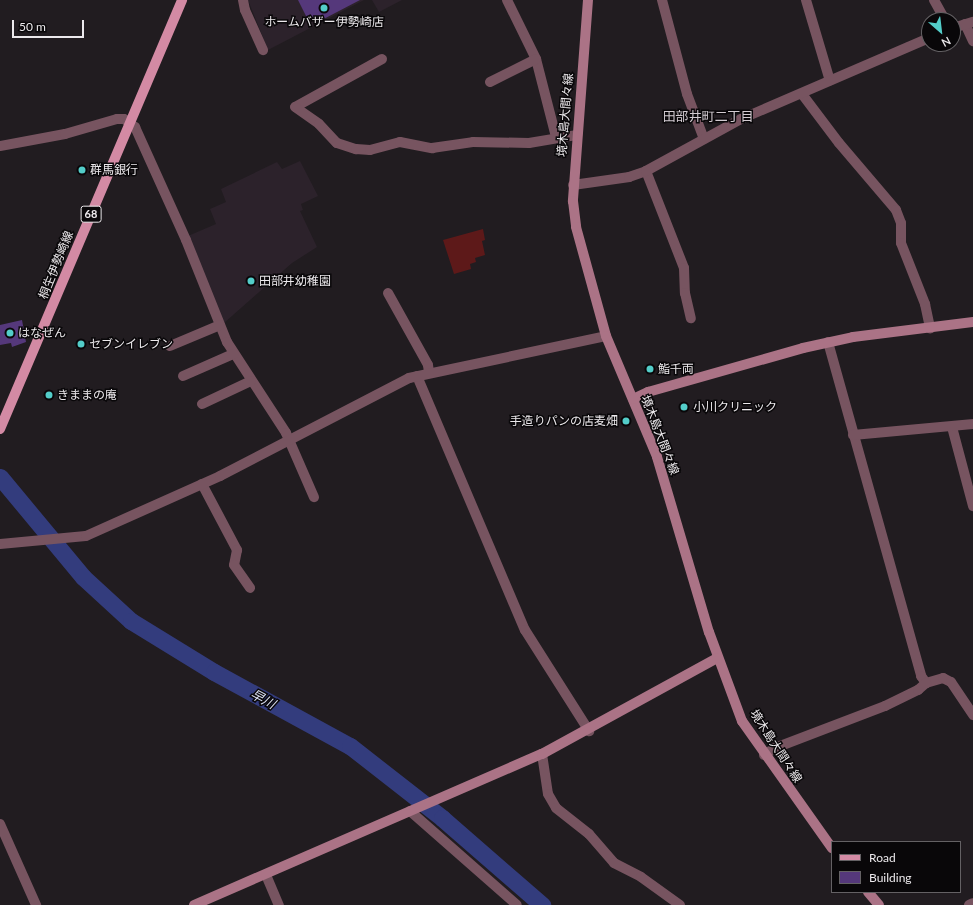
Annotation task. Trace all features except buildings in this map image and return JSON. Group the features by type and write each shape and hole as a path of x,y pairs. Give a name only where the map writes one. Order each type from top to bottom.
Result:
{"main road":[{"name":"桐生伊勢崎線","path":"0,429 182,0"}],"street":[{"path":"243,0 245,10 264,50"},
{"path":"507,0 536,59 556,137"},
{"name":"境木島大間々線","path":"588,0 573,185 576,226 606,336 657,457 718,658 742,721 831,847"},
{"path":"662,0 687,94 704,139"},
{"path":"806,0 830,81"},
{"path":"934,0 941,12"},
{"path":"969,23 973,41"},
{"path":"573,185 629,177 646,171 741,119 921,41"},
{"path":"382,59 295,107 319,124 337,143 356,149 375,149 400,142 428,148 473,142 529,143 556,137 577,135"},
{"path":"490,82 536,59"},
{"path":"802,94 838,143 896,210 901,223 901,243 925,304 930,328"},
{"path":"0,146 65,134 117,119 130,122 136,130 186,240 233,354 290,441 314,497"},
{"path":"646,171 684,268 685,293 692,318"},
{"path":"388,293 428,365 429,372"},
{"path":"633,399 648,392 828,342 973,322"},
{"path":"170,346 220,325"},
{"path":"0,544 35,543 86,536 202,484 290,441 409,378 429,372 606,336"},
{"path":"828,342 852,435 921,676 926,682"},
{"path":"183,376 233,354"},
{"path":"417,376 525,630 588,731"},
{"path":"202,404 251,382"},
{"path":"852,435 973,424"},
{"path":"952,427 973,506"},
{"path":"202,484 237,550 234,565 250,588"},
{"path":"194,905 542,754 588,731 718,658"},
{"path":"764,754 775,748 885,706 918,690 926,682 947,679 973,715"},
{"path":"542,754 548,794 556,808 589,834 614,863 641,877 680,905"},
{"path":"412,811 517,905"},
{"path":"0,824 36,905"},
{"path":"266,875 278,905"},
{"path":"869,893 879,905"},
{"path":"969,905 973,903"}],"shaded area":[{"path":"248,0 364,0 268,50"},
{"path":"372,0 402,0 379,12"},
{"path":"300,161 318,196 301,204 303,210 300,211 317,247 292,263 224,323 188,236 216,224 210,209 226,202 221,189 277,162 282,169"},
{"path":"483,229 485,240 482,241 485,255 475,258 476,262 470,264 471,269 454,274 443,240"}],"waterway":[{"name":"早川","path":"0,477 83,577 131,621 214,672 350,746 442,818 542,905"}],"place":[{"name":"ホームバザー伊勢崎店","path":"324,8"},
{"name":"群馬銀行","path":"82,170"},
{"name":"田部井幼稚園","path":"251,281"},
{"name":"はなぜん","path":"10,333"},
{"name":"セブンイレブン","path":"81,344"},
{"name":"鮨千両","path":"650,369"},
{"name":"きままの庵","path":"49,395"},
{"name":"小川クリニック","path":"684,407"},
{"name":"手造りパンの店麦畑","path":"626,421"}],"district":[{"name":"田部井町二丁目","path":"708,116"}]}
